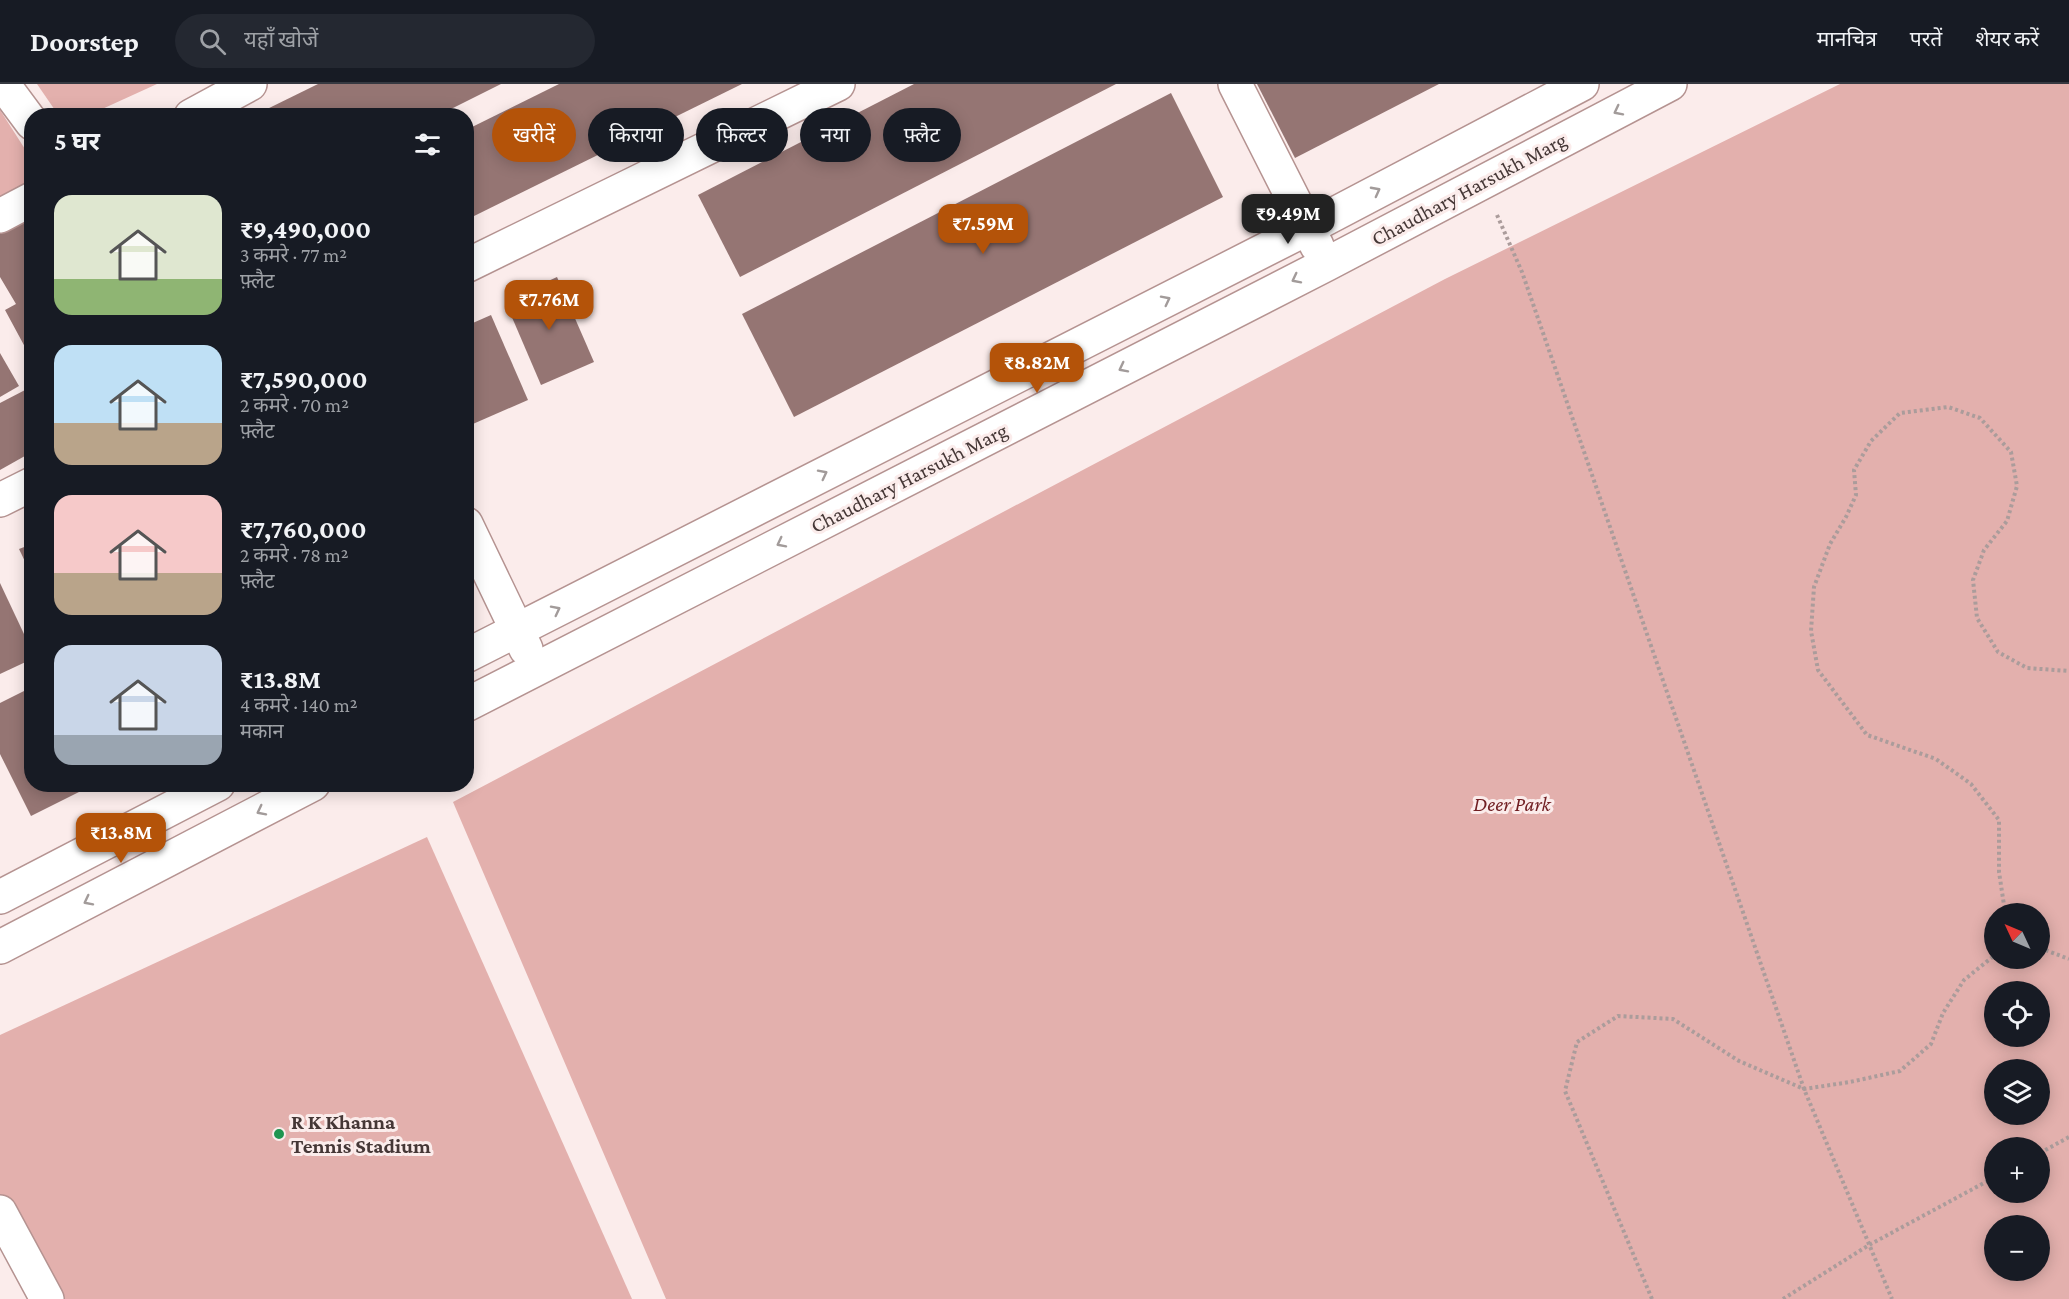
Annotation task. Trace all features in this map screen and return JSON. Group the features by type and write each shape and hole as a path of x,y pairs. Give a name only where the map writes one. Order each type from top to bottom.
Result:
{"street":[{"path":"3,84 24,112"},
{"path":"206,108 250,84"},
{"path":"474,262 838,84"},
{"path":"1235,84 1327,264"},
{"name":"Chaudhary Harsukh Marg","path":"474,652 1301,215 1582,84"},
{"name":"Chaudhary Harsukh Marg","path":"474,701 1327,264 1670,84"},
{"path":"0,216 24,203"},
{"path":"0,500 24,488"},
{"path":"474,541 535,669"},
{"path":"0,897 203,792"},
{"path":"0,947 298,792"},
{"path":"0,1212 47,1299"}],"path":[{"path":"1482,181 1522,272 1804,1089 1892,1299"},
{"path":"2004,903 1999,872 1999,820 1971,784 1936,759 1867,735 1818,670 1811,631 1814,587 1830,544 1856,495 1854,470 1871,441 1900,413 1948,407 1980,418 2011,452 2017,486 2007,521 1983,550 1973,580 1977,618 1998,652 2027,668 2069,671"},
{"path":"2050,952 2069,959"},
{"path":"1652,1299 1565,1091 1577,1042 1618,1016 1673,1019 1739,1061 1804,1089 1900,1071 1931,1044 1942,1013 1964,980 1984,964"},
{"path":"2050,1147 2069,1137"},
{"path":"1783,1299 1869,1245 1984,1183"}],"green space":[{"path":"37,84 157,84 104,108 54,108"},
{"name":"Deer Park","path":"1840,84 2069,84 2069,1299 666,1299 453,802 1445,279"},
{"path":"0,110 24,148 24,188 0,201"},
{"name":"R K Khanna Tennis Stadium","path":"427,837 632,1299 35,1299 0,1232 0,1035"}],"building":[{"path":"318,84 501,84 453,108 269,108"},
{"path":"559,84 742,84 684,113 684,108 588,108 588,160 474,216 474,126 492,117 492,162 576,162 576,108 510,108"},
{"path":"914,84 1116,84 740,277 698,195 762,162 788,162 788,149 800,143 800,162 871,162 871,108 867,108"},
{"path":"1257,84 1439,84 1295,158"},
{"path":"1171,93 1223,197 794,417 742,314"},
{"path":"24,210 24,345 5,310 16,304 0,277 0,223"},
{"path":"557,277 594,362 541,385 505,301"},
{"path":"491,315 528,400 474,424 474,322"},
{"path":"0,353 19,386 0,397"},
{"path":"24,391 24,456 0,470 0,403"},
{"path":"24,547 24,559 19,549"},
{"path":"0,583 24,634 24,663 0,674"},
{"path":"24,691 24,792 79,792 31,816 0,754 0,703"}],"place":[{"name":"R K Khanna Tennis Stadium","path":"279,1134"}]}
